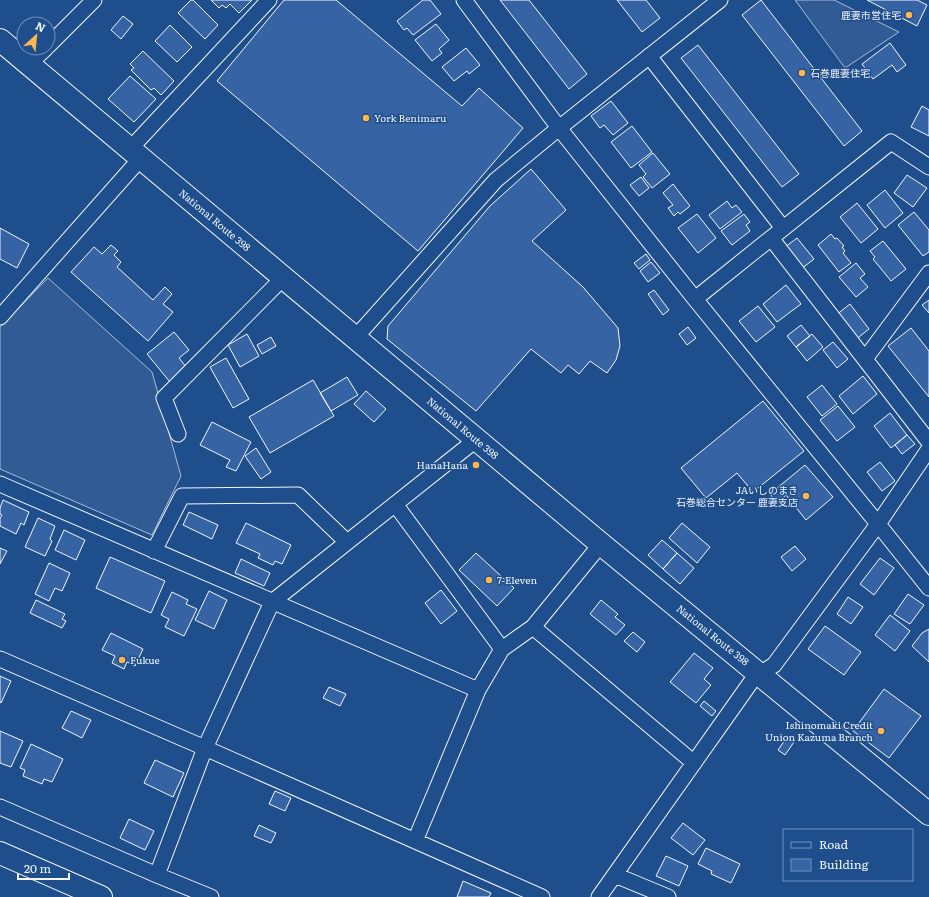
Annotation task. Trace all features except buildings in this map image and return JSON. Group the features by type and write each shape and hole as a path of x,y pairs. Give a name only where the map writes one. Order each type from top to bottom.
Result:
{"main road":[{"name":"National Route 398","path":"0,40 601,544 929,814"},
{"path":"0,853 101,897"}],"street":[{"path":"56,38 94,0"},
{"path":"0,317 135,153 269,0"},
{"path":"464,0 560,128 695,299 929,588"},
{"path":"355,338 496,180 720,0"},
{"path":"29,64 38,56"},
{"path":"649,56 783,228"},
{"path":"695,299 891,142 929,167"},
{"path":"771,238 929,442"},
{"path":"865,359 929,273"},
{"path":"178,434 164,398 283,278"},
{"path":"157,875 205,748 272,602 477,439"},
{"path":"600,897 751,682 774,665 878,524 929,449"},
{"path":"0,484 478,690"},
{"path":"154,551 182,496 298,495 347,542"},
{"path":"395,504 502,649"},
{"path":"415,841 478,690 502,649 533,627 601,544"},
{"path":"533,627 694,763"},
{"path":"0,659 542,897"},
{"path":"0,807 211,897"},
{"path":"615,875 668,897"}],"shaded area":[{"path":"795,0 834,0 899,32 845,68"},
{"path":"48,278 152,372 181,476 152,535 0,469 0,327"}],"place":[{"name":"鹿妻市営住宅","path":"909,15"},
{"name":"石巻鹿妻住宅","path":"802,73"},
{"name":"York Benimaru","path":"366,118"},
{"name":"HanaHana","path":"476,465"},
{"name":"JAいしのまき 石巻総合センター 鹿妻支店","path":"806,496"},
{"name":"7-Eleven","path":"489,580"},
{"name":"Fukue","path":"122,660"},
{"name":"Ishinomaki Credit Union Kazuma Branch","path":"881,731"}]}
